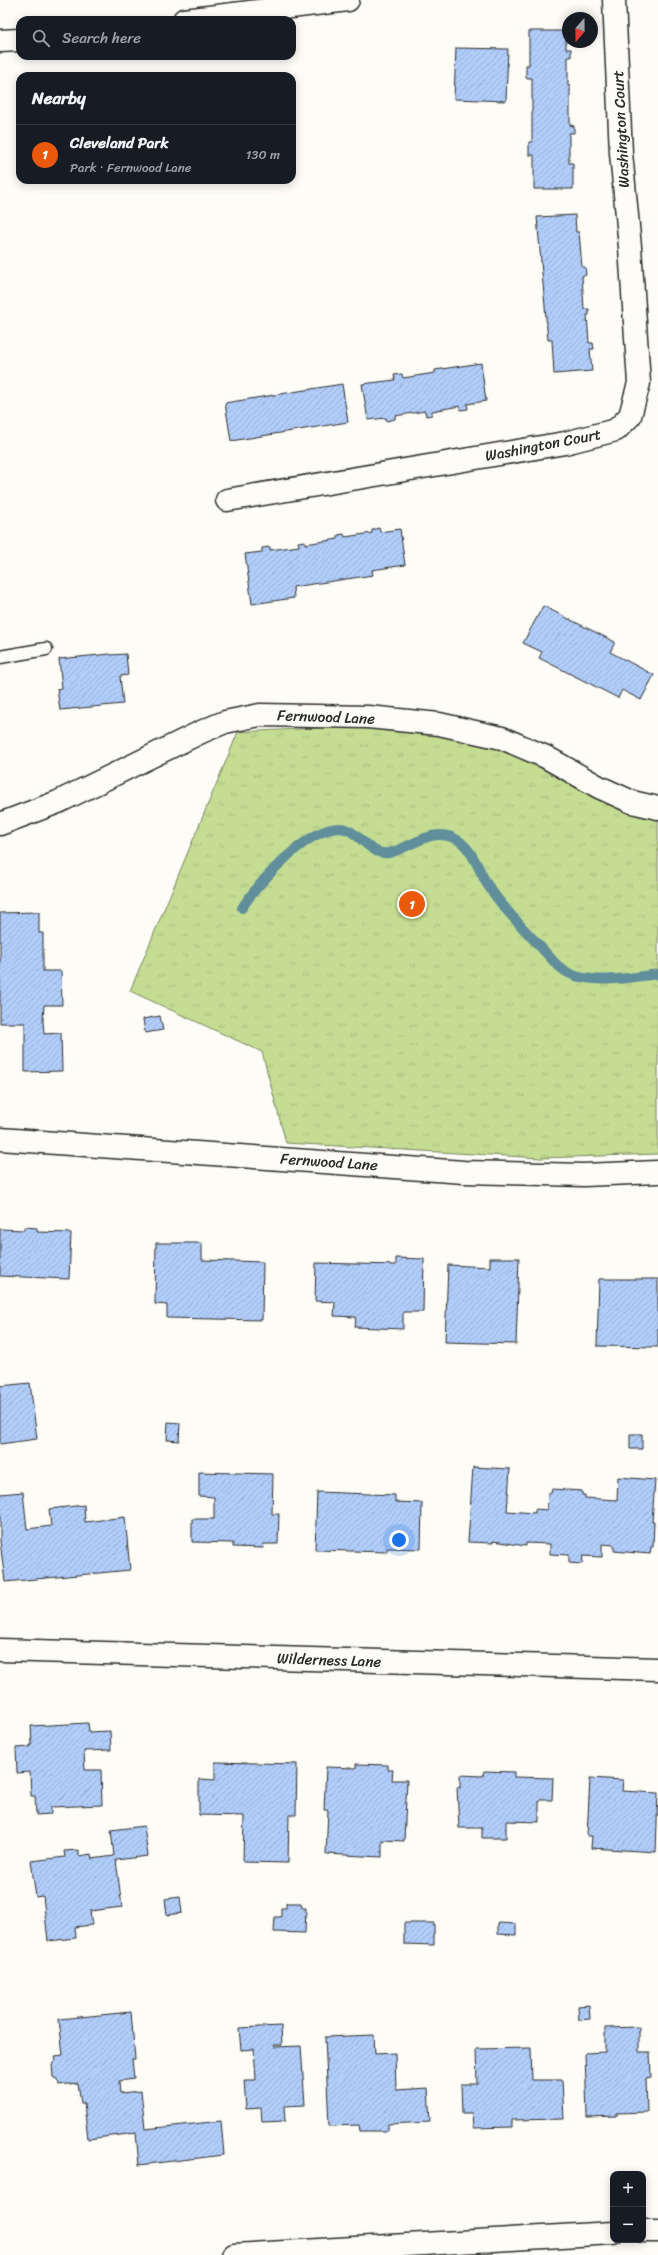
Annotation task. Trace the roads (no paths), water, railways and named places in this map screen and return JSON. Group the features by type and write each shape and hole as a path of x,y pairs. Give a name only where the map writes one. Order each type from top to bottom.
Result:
{"street":[{"path":"214,16 319,2 348,0"},
{"name":"Washington Court","path":"227,500 565,443 616,430 630,416 639,383 630,247 621,154 614,0"},
{"path":"0,41 16,40"},
{"name":"Fernwood Lane","path":"0,824 58,802 201,732 225,722 260,715 368,717 439,724 502,738 546,756 598,787 632,802 658,808"},
{"name":"Fernwood Lane","path":"0,1139 464,1172 583,1175 658,1172"},
{"name":"Wilderness Lane","path":"0,1650 658,1669"},
{"path":"646,2232 658,2231"},
{"path":"234,2255 610,2233"}],"lane":[{"path":"0,657 46,649"}],"waterway":[{"path":"242,908 260,884 289,855 305,842 320,833 335,828 348,830 372,849 383,853 389,853 429,837 446,835 460,841 465,846 474,858 487,884 500,902 555,963 565,971 570,974 590,979 619,979 658,974"}],"place":[{"name":"Cleveland Park","path":"412,904"}]}
